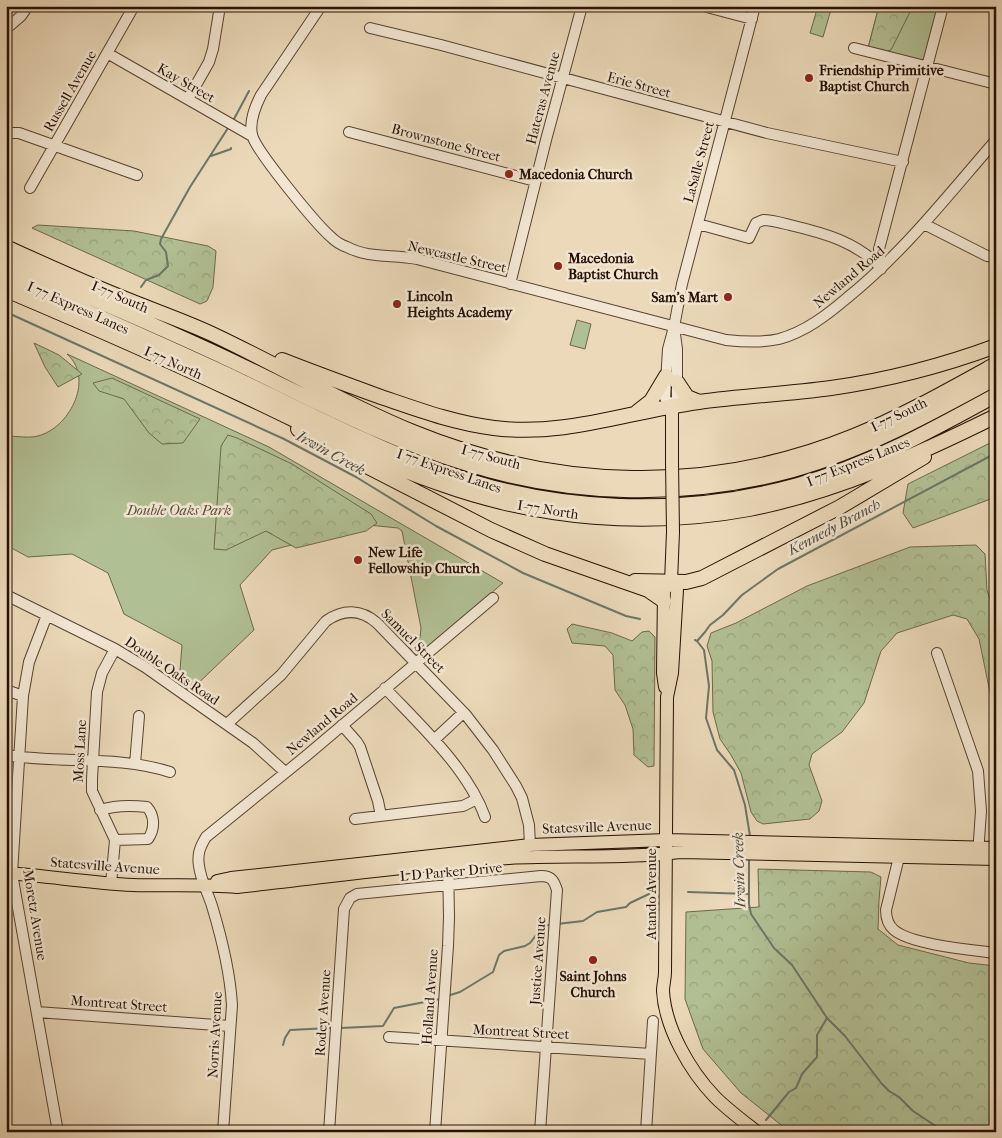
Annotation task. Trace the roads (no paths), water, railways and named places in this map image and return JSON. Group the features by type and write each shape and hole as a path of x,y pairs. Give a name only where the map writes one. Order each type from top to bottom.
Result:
{"highway":[{"name":"I-77 South","path":"6,247 211,334 371,413 452,446 495,460 537,469 580,475 614,478 656,478 707,474 758,466 808,453 883,424 996,364"},
{"name":"I 77 Express Lanes","path":"6,261 168,332 408,443 483,469 535,481 570,486 621,490 672,490 725,484 778,474 873,442 996,378"},
{"name":"I 77 Express Lanes","path":"6,276 424,465 497,489 568,502 621,506 673,506 728,500 782,489 832,474 879,456 938,427 996,395"},
{"name":"I-77 North","path":"6,290 182,366 398,468 476,496 549,512 639,519 730,512 802,496 868,474 996,416"},
{"path":"211,334 432,415 460,423 495,428 542,430 577,426 637,412 699,402 864,383 940,365 996,346"},
{"path":"637,412 652,401 671,379 687,397 699,402"},
{"path":"284,414 302,433 491,530 545,554 585,569 626,581 652,592 664,601"},
{"path":"626,581 671,582 698,580 795,531 890,478 972,428"}],"main road":[{"name":"LaSalle Street","path":"671,582 673,532 672,407"},
{"name":"Atando Avenue","path":"667,697 672,673 677,590 671,582 664,590 663,673 667,697 666,972 663,990 673,1029 686,1058 699,1078 716,1097 757,1132"},
{"name":"Statesville Avenue","path":"203,884 232,878 530,845 666,840 733,848"},
{"name":"Statesville Avenue","path":"9,873 111,884 156,886 203,884 237,887 448,864 547,856 652,856 733,848 978,853 996,859"},
{"name":"Statesville Avenue","path":"769,848 899,857 978,853 996,848"},
{"name":"Atando Avenue","path":"666,972 680,1027 700,1068 727,1098 769,1132"}],"street":[{"path":"6,29 17,20 28,6"},
{"name":"Russell Avenue","path":"30,188 134,6"},
{"path":"188,99 209,62 220,6"},
{"path":"252,136 252,117 258,100 321,6"},
{"name":"Hateras Avenue","path":"510,284 535,181 582,6"},
{"path":"703,6 752,19"},
{"name":"LaSalle Street","path":"671,379 668,348 682,284 755,6"},
{"path":"881,269 879,249 943,6"},
{"name":"Erie Street","path":"370,28 441,45 767,133 903,162"},
{"path":"854,48 996,84"},
{"name":"Kay Street","path":"107,53 252,136"},
{"name":"Brownstone Street","path":"349,132 535,181"},
{"path":"6,133 19,134 137,175"},
{"name":"Newcastle Street","path":"252,136 260,150 324,231 340,244 359,253 370,256 410,258 674,327"},
{"name":"Newland Road","path":"674,327 726,340 749,342 770,341 789,336 808,327 881,269 924,224 996,140"},
{"path":"698,224 749,238 756,223 764,220 813,230 834,237 870,256 881,269"},
{"path":"924,224 987,256 996,257"},
{"name":"LaSalle Street","path":"672,407 665,398 677,349 674,327"},
{"path":"677,349 685,338 699,334"},
{"name":"Double Oaks Road","path":"6,595 115,649 145,667 260,748 285,772"},
{"name":"Newland Road","path":"203,884 198,865 198,855 200,846 206,837 492,598"},
{"name":"Samuel Street","path":"227,724 281,675 326,621 342,612 355,612 370,617 416,662 480,732 522,798 530,825 530,845"},
{"name":"Moretz Avenue","path":"47,615 29,662 23,696 16,821 9,873 58,1132"},
{"name":"Moss Lane","path":"115,649 102,673 97,692 92,791 115,840"},
{"path":"937,653 978,771 981,802 978,853"},
{"path":"385,688 455,765 477,799 485,817"},
{"path":"6,690 23,696"},
{"path":"434,740 463,713"},
{"path":"135,764 139,716"},
{"path":"342,725 358,742 378,801 380,816"},
{"path":"6,755 135,764 170,772"},
{"path":"355,819 463,806 477,799"},
{"path":"100,810 115,806 147,807 152,814 153,828 148,839 115,840 111,884"},
{"path":"899,857 886,910 886,916 894,930 906,937 926,942 996,953"},
{"name":"Holland Avenue","path":"435,1132 448,946 448,864"},
{"name":"L D Parker Drive","path":"350,898 358,894 541,876 548,876 554,882"},
{"name":"Justice Avenue","path":"540,1132 557,890 554,882"},
{"name":"Norris Avenue","path":"203,884 212,904 227,964 232,1005 223,1132"},
{"name":"Rodey Avenue","path":"329,1132 344,909 350,898"},
{"name":"Montreat Street","path":"36,1012 230,1026"},
{"path":"646,1132 653,1021"},
{"name":"Montreat Street","path":"389,1037 651,1054"}],"waterway":[{"path":"234,119 249,91"},
{"path":"141,287 146,280 159,275 168,266 166,252 160,244 161,239 190,187 228,128"},
{"path":"211,156 231,148"},
{"name":"Irwin Creek","path":"6,312 284,439 356,477 436,526 523,573 626,616 640,619"},
{"name":"Kennedy Branch","path":"698,640 710,625 723,615 742,595 778,569 996,453"},
{"name":"Irwin Creek","path":"695,640 704,650 709,686 706,718 717,750 734,770 745,805 750,836"},
{"name":"Irwin Creek","path":"749,858 749,904 751,914 774,948 792,965 827,1018 845,1036 882,1084 913,1111 937,1127 939,1132"},
{"path":"688,892 749,894"},
{"path":"557,924 583,921 597,912 626,907 630,903 649,894"},
{"path":"447,996 460,992 493,972 499,955 504,951 525,946 530,943 543,926 550,925"},
{"path":"341,1028 383,1026 394,1008 440,999"},
{"path":"766,1120 789,1092 796,1088 802,1074 817,1057 817,1035 827,1018"},
{"path":"283,1045 290,1030 330,1028"}],"place":[{"name":"Friendship Primitive Baptist Church","path":"809,78"},
{"name":"Macedonia Church","path":"509,174"},
{"name":"Macedonia Baptist Church","path":"558,266"},
{"name":"Sam's Mart","path":"728,297"},
{"name":"Lincoln Heights Academy","path":"397,304"},
{"name":"New Life Fellowship Church","path":"358,560"},
{"name":"Saint Johns Church","path":"593,960"}],"park label":[{"name":"Double Oaks Park","path":"179,510"}]}
